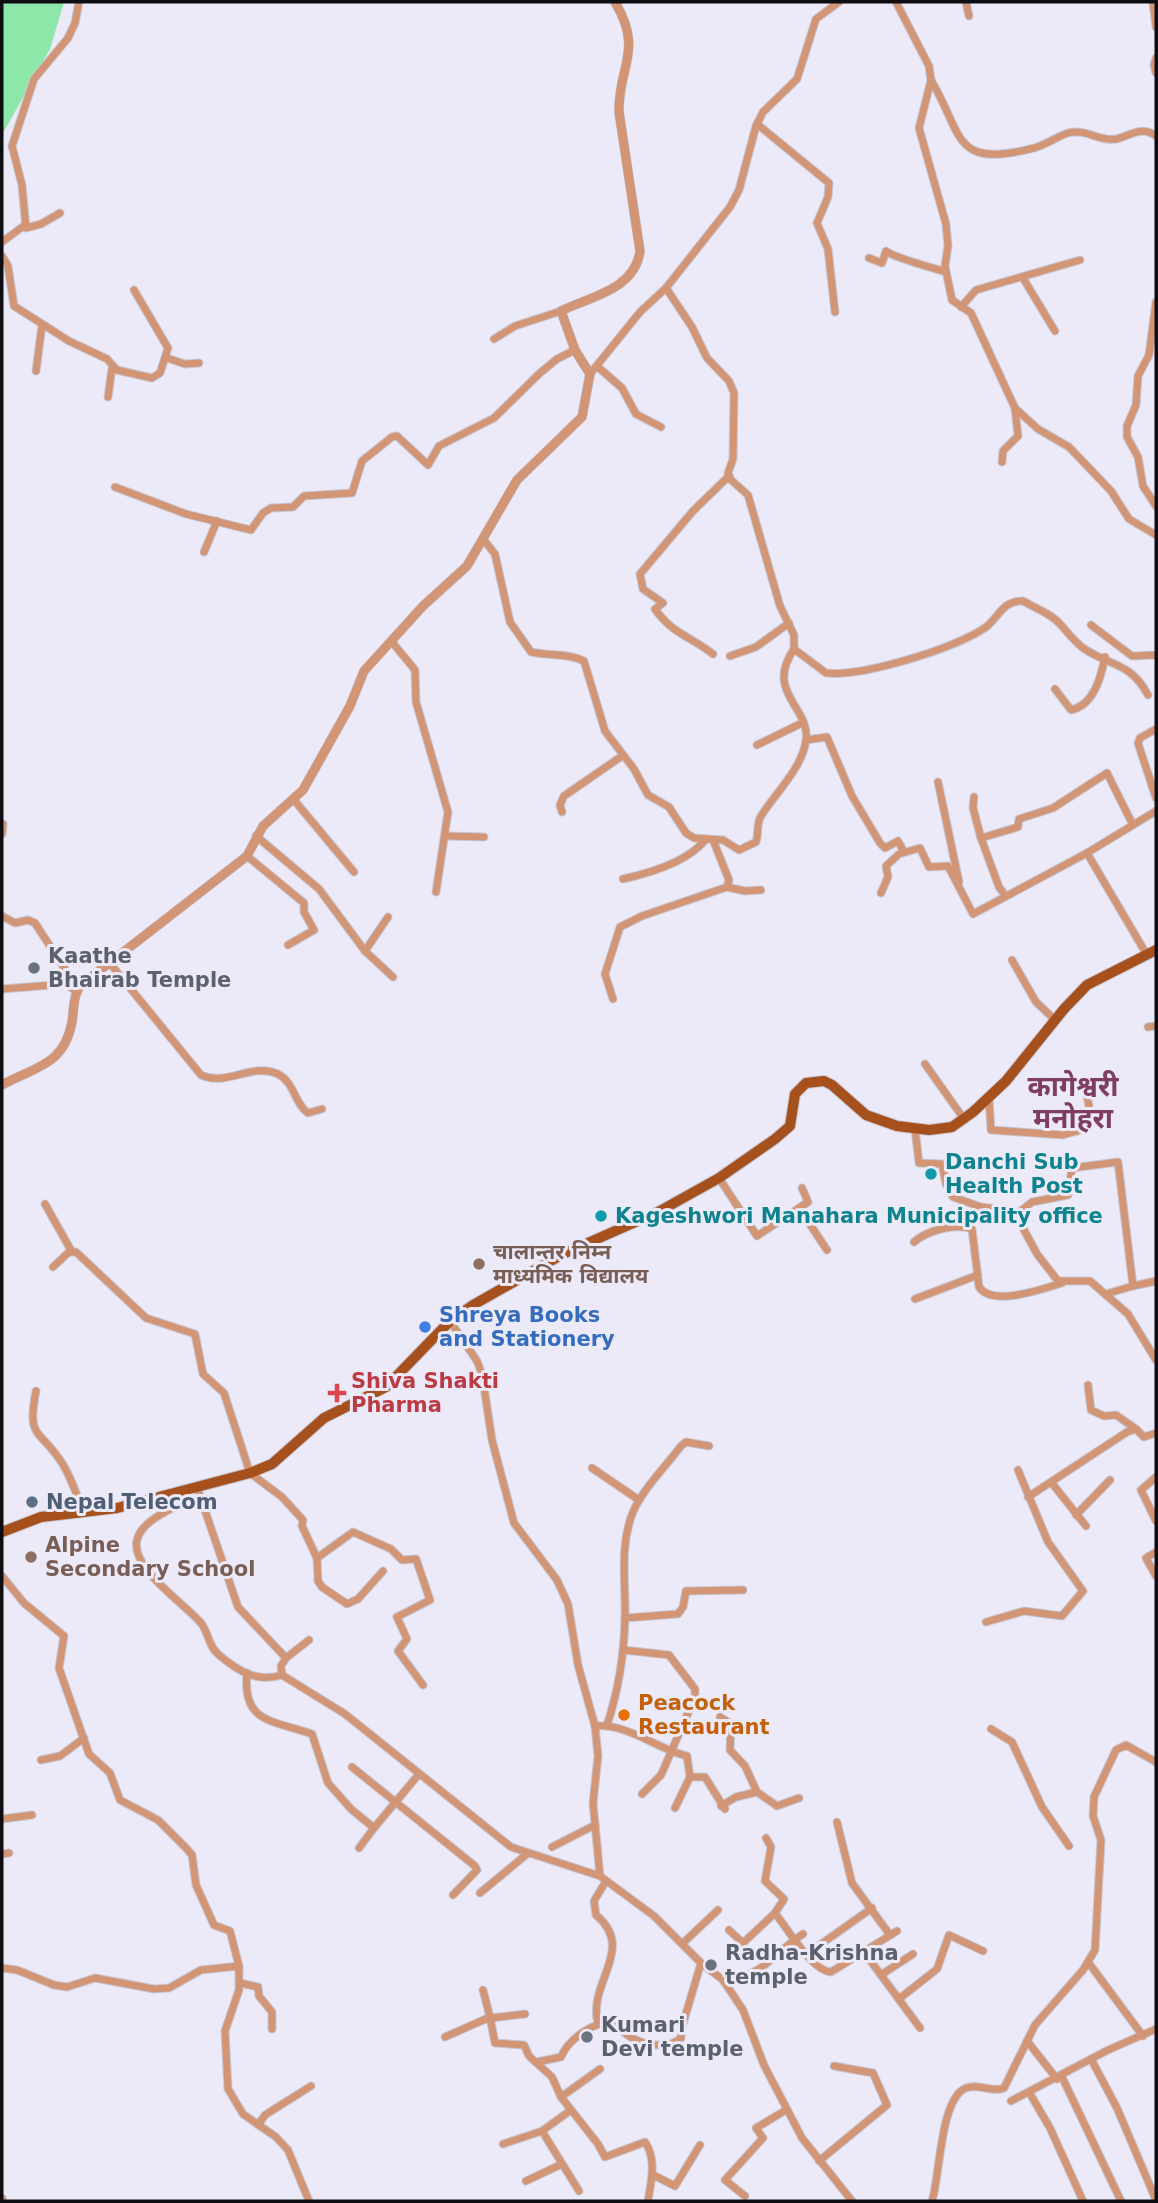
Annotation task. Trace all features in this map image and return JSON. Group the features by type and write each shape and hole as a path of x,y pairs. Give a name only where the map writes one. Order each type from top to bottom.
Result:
{"main road":[{"path":"2,1532 41,1517 117,1508 250,1473 280,1460 324,1419 386,1387 450,1321 517,1278 658,1212 719,1178 790,1126 794,1094 806,1083 824,1081 866,1115 915,1129 939,1130 964,1119 989,1098 1087,985 1152,952"}],"street":[{"path":"60,213 29,229 25,225 22,185 12,146 34,79 68,38 75,23 79,2"},
{"path":"494,339 515,326 606,293 625,278 639,259 638,230 620,112 620,96 629,62 629,37 626,22 615,2"},
{"path":"2,1085 43,1067 62,1048 69,1036 77,990 108,961 247,856 256,836 270,818 294,800 350,706 364,671 423,606 467,566 517,480 582,417 590,374 640,312 666,288 690,255 705,241 739,190 747,151 763,112 797,79 816,19 839,2"},
{"path":"896,2 923,50 930,80 968,150 977,153 1032,149 1074,132 1109,139 1143,131 1156,136"},
{"path":"966,2 969,16"},
{"path":"1153,2 1156,27"},
{"path":"1156,58 1156,73"},
{"path":"930,80 919,128 946,224 946,272 952,300 971,313 1015,408 1018,436 1003,451 1002,462"},
{"path":"757,124 829,183 828,197 817,223 828,249 835,312"},
{"path":"2,242 25,225"},
{"path":"869,258 881,263 886,251 893,258 917,261 946,272"},
{"path":"2,256 8,266 14,306 42,325 107,359 112,368 108,397"},
{"path":"961,307 976,290 1080,260"},
{"path":"1023,278 1055,331"},
{"path":"666,288 692,327 707,358 729,381 734,393 733,459 729,476 693,511 640,574 643,589 663,603 656,612 675,633 713,654"},
{"path":"112,368 152,378 160,373 167,358 168,348 134,290"},
{"path":"1156,302 1149,355 1138,376 1136,405 1126,426 1127,437 1138,457 1143,486 1156,506"},
{"path":"561,311 575,351 590,374"},
{"path":"36,371 42,325"},
{"path":"115,487 178,512 251,530 271,508 293,506 304,496 352,493 362,461 392,437 397,436 429,465 439,446 494,418 540,373 557,359 575,351"},
{"path":"167,358 185,365 199,363"},
{"path":"598,367 622,388 636,414 661,428"},
{"path":"1015,408 1038,429 1069,447 1111,491 1129,519 1156,535"},
{"path":"482,539 495,554 510,622 531,652 554,657 573,655 584,661 606,732 634,769 648,795 669,807 686,833 710,840 723,840 739,850 756,842 760,818 794,769 806,740 802,723 783,683 785,669 794,649 794,635 780,606 748,495 729,476"},
{"path":"204,552 217,521"},
{"path":"794,649 826,673 870,671 982,629 1000,610 1016,601 1042,611 1061,625 1065,633 1082,648 1105,657 1142,682 1148,695"},
{"path":"730,656 756,647 789,623"},
{"path":"1091,625 1132,656 1156,655"},
{"path":"392,642 415,670 416,702 448,812 436,892"},
{"path":"1055,689 1071,710 1078,708 1097,688 1105,657"},
{"path":"757,745 802,723"},
{"path":"1156,729 1140,738 1138,743 1156,798"},
{"path":"806,740 827,737 852,796 880,843 885,848 898,841 904,852"},
{"path":"562,812 560,805 564,796 622,756"},
{"path":"981,838 1018,827 1019,819 1053,808 1107,772 1132,823"},
{"path":"939,782 951,852 961,889"},
{"path":"974,797 973,808 981,838 999,887 1005,895"},
{"path":"294,800 354,872"},
{"path":"881,893 888,877 886,866 904,852 920,848 929,867 948,866 973,914 1087,853 1132,823 1156,811"},
{"path":"2,834 4,824"},
{"path":"256,836 319,889 365,951 393,977"},
{"path":"446,836 484,837"},
{"path":"623,879 695,850 710,840"},
{"path":"710,840 729,880 727,887"},
{"path":"1087,853 1152,952"},
{"path":"247,856 303,903 304,912 314,930 288,945"},
{"path":"613,999 605,974 620,927 642,916 727,887 745,891 761,890"},
{"path":"2,916 15,923 28,920 35,923 77,990"},
{"path":"365,951 388,917"},
{"path":"1012,960 1037,1002 1055,1020"},
{"path":"108,961 201,1074 223,1079 244,1073 273,1072 290,1082 304,1110 308,1113 322,1109"},
{"path":"2,989 66,984 77,990"},
{"path":"925,1064 964,1119"},
{"path":"989,1098 991,1130 1063,1135 1088,1128 1090,1111 1085,1086"},
{"path":"915,1129 919,1163 942,1164 946,1184 953,1197 981,1206 1009,1210 1016,1215 1037,1254 1062,1283"},
{"path":"1016,1215 1032,1202 1068,1195 1072,1168 1118,1162 1133,1286"},
{"path":"719,1178 757,1236 809,1200 802,1188"},
{"path":"45,1204 72,1252 81,1255 146,1318 195,1334 203,1374 224,1393 250,1473 294,1509 303,1520 302,1526 317,1558 317,1573 322,1587 347,1604 358,1599 383,1571"},
{"path":"799,1208 827,1250"},
{"path":"914,1242 933,1232 969,1227 974,1233 982,1292 1004,1297 1087,1279 1128,1314 1156,1360"},
{"path":"53,1267 72,1252"},
{"path":"915,1299 978,1275"},
{"path":"1106,1294 1156,1281"},
{"path":"450,1321 477,1361 482,1374 492,1440 514,1523 557,1580 568,1604 578,1665 595,1726 598,1756 595,1825 603,1879 594,1901 596,1916 608,1926 613,1938 612,1954 595,2007 598,2023"},
{"path":"1088,1385 1091,1410 1104,1416 1116,1415 1144,1437 1156,1433"},
{"path":"36,1391 33,1407 34,1432 62,1462 83,1512"},
{"path":"1028,1497 1083,1458 1136,1429"},
{"path":"607,1725 616,1700 623,1650 624,1545 639,1500 686,1442 709,1446"},
{"path":"592,1468 639,1500"},
{"path":"986,1622 1024,1611 1062,1616 1083,1591 1048,1542 1018,1470"},
{"path":"1156,1477 1141,1490 1156,1521"},
{"path":"1076,1515 1110,1480"},
{"path":"1051,1482 1086,1527"},
{"path":"197,1487 237,1607 286,1658"},
{"path":"182,1491 182,1503 150,1523 139,1534 136,1544 141,1561 151,1576 200,1621 216,1653 247,1673 267,1680 282,1675"},
{"path":"317,1558 353,1532 391,1549 402,1560 416,1559 430,1601 397,1617 407,1639 398,1651 423,1685"},
{"path":"1156,1552 1146,1558 1156,1576"},
{"path":"2,1576 24,1603 64,1636 58,1664 89,1754 110,1773 120,1800 158,1820 192,1855 196,1885 214,1925 230,1931 239,1966 240,1983 225,2031 226,2081 243,2114 288,2150 309,2201"},
{"path":"625,1618 678,1614 683,1607 685,1591 743,1590"},
{"path":"282,1675 281,1666 286,1658 309,1640"},
{"path":"623,1650 669,1655 695,1689 695,1697 661,1775 642,1794"},
{"path":"247,1673 245,1695 248,1706 259,1715 312,1734 328,1783 351,1810 374,1828"},
{"path":"282,1675 345,1714 511,1847 603,1879 683,1943 701,1963 723,1980 743,2010 786,2110 819,2161 852,2201"},
{"path":"720,1717 731,1724 730,1750 745,1766 757,1793 777,1807 799,1798"},
{"path":"595,1726 607,1725 649,1741 671,1753 688,1757 690,1777 675,1808"},
{"path":"991,1730 1012,1742 1042,1807 1069,1846"},
{"path":"41,1760 60,1756 84,1738"},
{"path":"932,2201 940,2165 942,2134 958,2093 970,2087 1004,2088 1040,2018 1088,1962 1097,1941 1100,1896 1098,1857 1101,1834 1093,1815 1094,1797 1118,1748 1130,1746 1156,1762"},
{"path":"352,1767 475,1866 477,1870 453,1895"},
{"path":"359,1848 419,1774"},
{"path":"690,1777 705,1777 723,1807 736,1797 757,1793"},
{"path":"2,1819 32,1815"},
{"path":"775,1913 807,1954 828,1972 893,1933 852,1883 837,1822"},
{"path":"552,1847 595,1825"},
{"path":"729,1930 743,1943 775,1913 785,1899 765,1881 771,1847 766,1838"},
{"path":"480,1893 527,1854"},
{"path":"807,1954 872,1908"},
{"path":"683,1943 718,1910"},
{"path":"723,1980 758,1973 803,1934"},
{"path":"899,1999 937,1969 949,1936 983,1951"},
{"path":"864,1952 920,2028"},
{"path":"881,1975 913,1954"},
{"path":"1088,1962 1143,2036"},
{"path":"537,2062 561,2057 565,2048 598,2023 611,2022 628,2036 641,2041 668,2046 676,2043 681,2038 701,1963"},
{"path":"2,1968 18,1970 54,1985 67,1987 95,1978 153,1989 169,1988 201,1970 239,1966"},
{"path":"240,1983 258,1987 259,1996 272,2012 272,2029"},
{"path":"483,1990 495,2043 524,2045 552,2077 561,2097 605,2157 645,2142 651,2150 653,2175 648,2201"},
{"path":"445,2037 490,2017 525,2014"},
{"path":"1011,2101 1156,2029"},
{"path":"1027,2041 1059,2078 1121,2201"},
{"path":"1091,2059 1117,2108 1156,2200"},
{"path":"819,2161 887,2105 873,2073 834,2066"},
{"path":"561,2097 600,2069"},
{"path":"258,2125 265,2115 311,2086"},
{"path":"1030,2092 1050,2128 1083,2201"},
{"path":"503,2144 542,2131 571,2110"},
{"path":"745,2196 725,2180 763,2137 757,2128 786,2110"},
{"path":"542,2131 579,2192"},
{"path":"653,2175 675,2186 700,2145"},
{"path":"526,2181 562,2164"}],"green space":[{"path":"2,2 64,2 50,49 2,135"}],"place":[{"name":"Kaathe Bhairab Temple","path":"34,968"},
{"name":"Danchi Sub Health Post","path":"931,1174"},
{"name":"Kageshwori Manahara Municipality office","path":"601,1216"},
{"name":"चालान्तर निम्न माध्यमिक विद्यालय","path":"479,1264"},
{"name":"Shreya Books and Stationery","path":"425,1327"},
{"name":"Shiva Shakti Pharma","path":"337,1393"},
{"name":"Nepal Telecom","path":"32,1502"},
{"name":"Alpine Secondary School","path":"31,1557"},
{"name":"Peacock Restaurant","path":"624,1715"},
{"name":"Radha-Krishna temple","path":"711,1965"},
{"name":"Kumari Devi temple","path":"587,2037"}],"district":[{"name":"कागेश्वरी मनोहरा","path":"1073,1102"}]}
